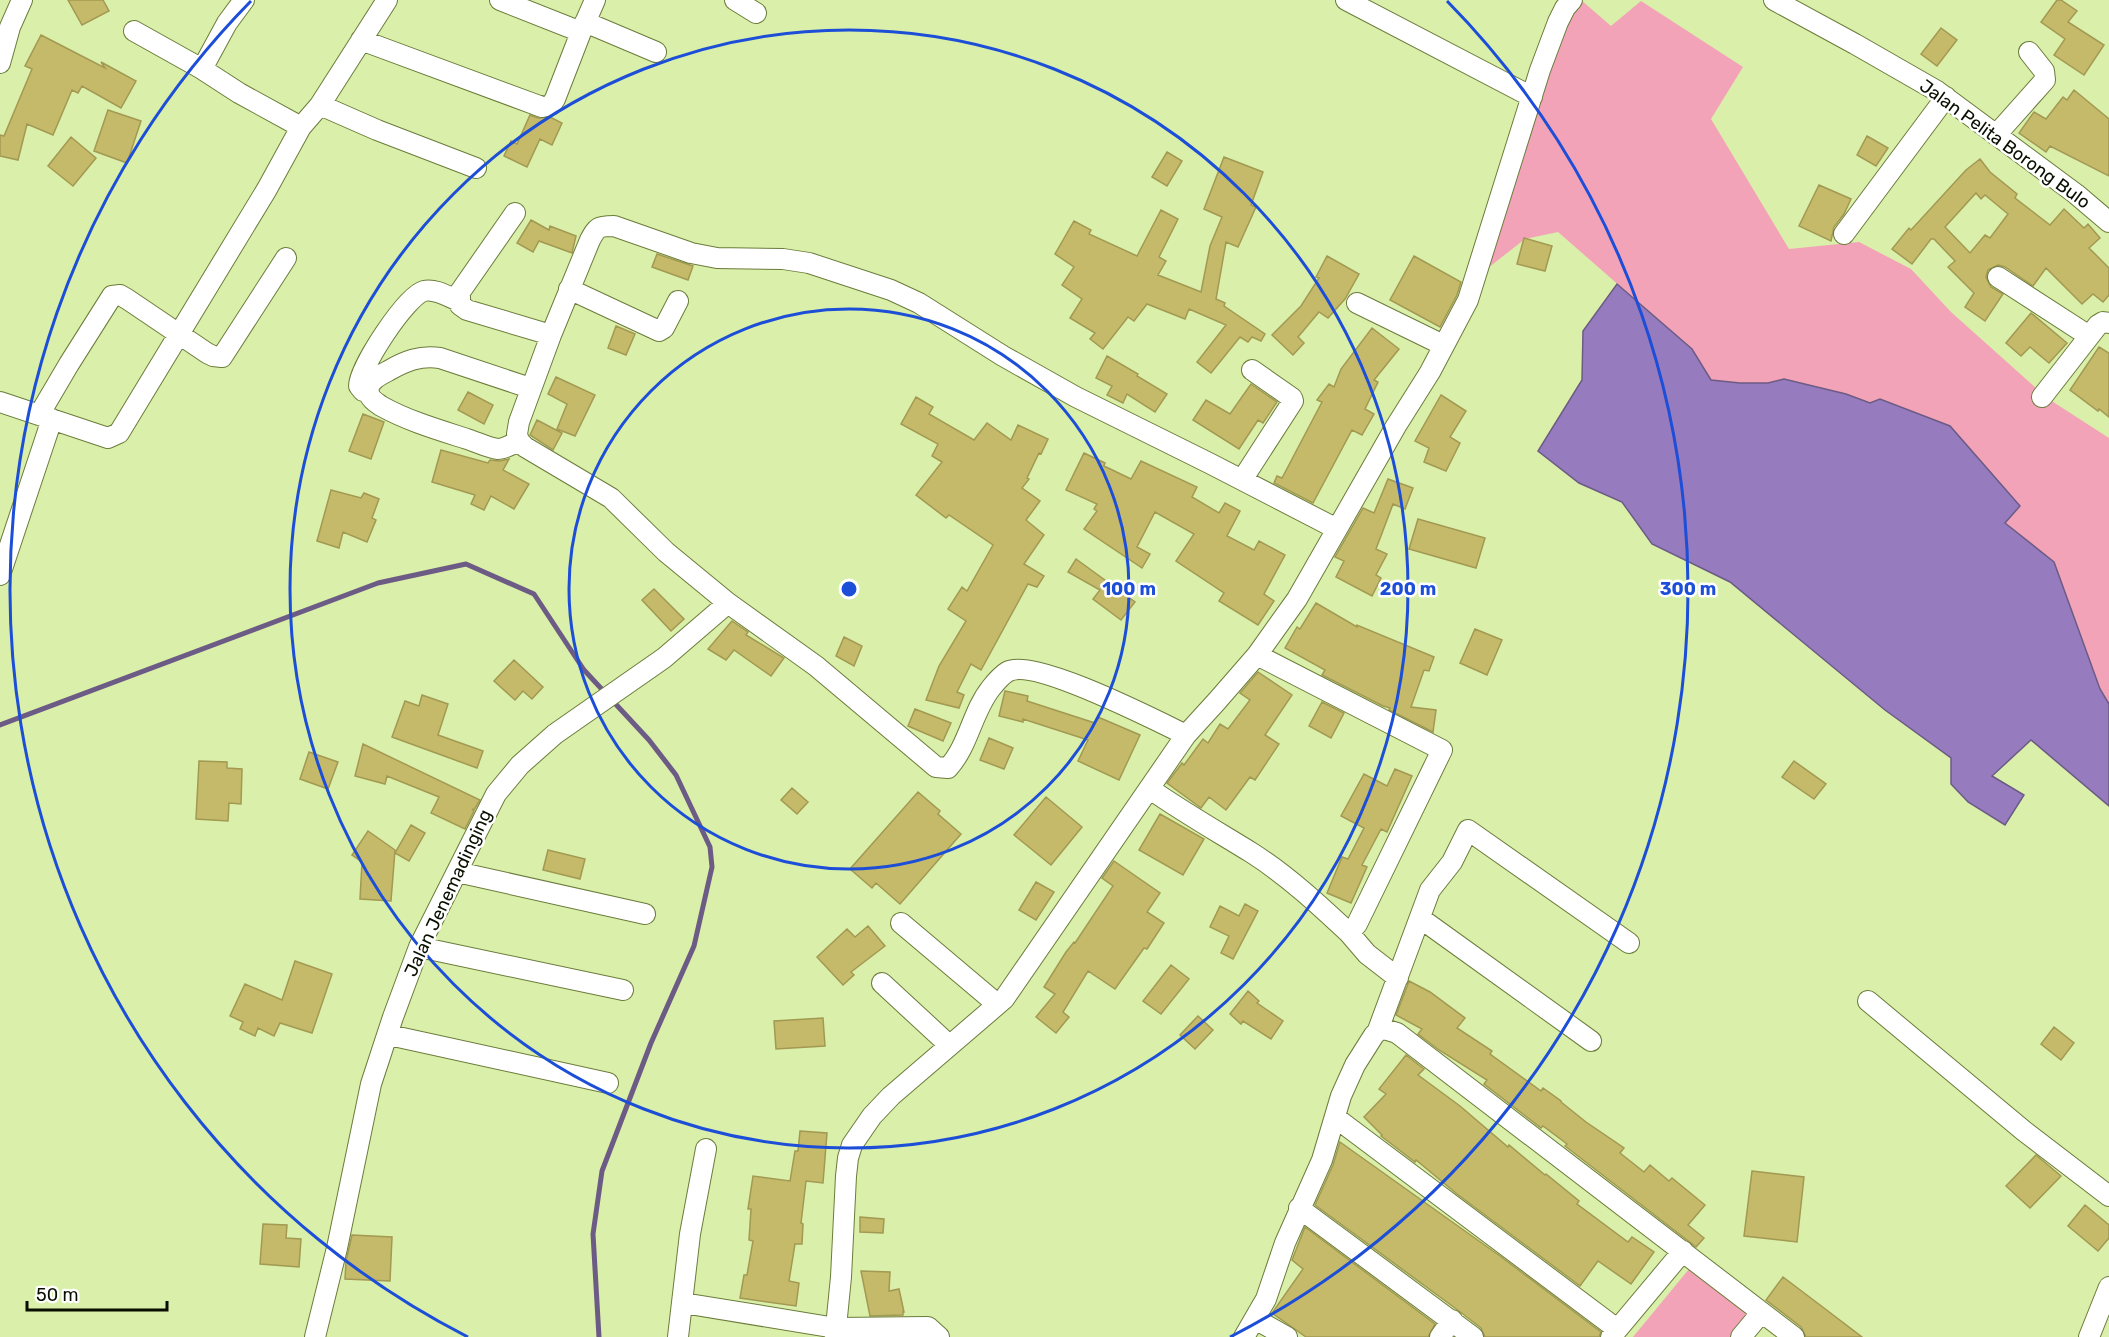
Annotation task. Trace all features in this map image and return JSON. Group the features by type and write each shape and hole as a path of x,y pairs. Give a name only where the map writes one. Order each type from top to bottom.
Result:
{"street":[{"path":"0,63 10,27 22,0"},
{"path":"202,69 227,23 244,0"},
{"path":"0,402 108,438 119,433 267,189 301,127 320,105 387,0"},
{"path":"500,0 656,52"},
{"path":"361,40 542,107 551,105 555,99 595,0"},
{"path":"735,0 756,13"},
{"path":"1346,0 1532,97"},
{"path":"835,1333 847,1167 852,1145 872,1116 891,1096 997,1004 1018,981 1186,735 1257,655 1297,598 1396,426 1430,372 1468,300 1558,22 1572,0"},
{"name":"Jalan Pelita Borong Bulo","path":"1774,0 1855,44 1946,98 2076,194 2109,222"},
{"path":"134,31 301,127"},
{"path":"1996,135 2045,80 2044,71 2030,52"},
{"path":"1844,234 1946,98"},
{"path":"320,105 377,130 476,168"},
{"path":"515,213 460,292 461,308 550,335"},
{"path":"1186,735 1092,691 1019,669 1008,671 991,688 981,704 966,743 956,759 948,768 936,767 816,666 728,603 666,552 611,498 540,457 519,441 517,434 519,422 530,388 569,289 597,228 614,226 691,253 717,258 783,259 809,263 891,290 919,303 1003,357 1076,397 1337,529"},
{"path":"0,575 46,417 69,364 112,296 120,295 213,357 222,357 286,258"},
{"path":"1998,277 2089,336"},
{"path":"569,289 659,331 664,328 678,301"},
{"path":"459,301 429,290 417,294 406,303 371,355 360,377 359,387 373,400 391,410 493,448 504,448 519,441"},
{"path":"1357,303 1443,345"},
{"path":"2042,397 2089,336 2101,323 2109,323"},
{"path":"369,394 372,381 407,362 426,356 440,358 530,388"},
{"path":"1242,480 1293,401 1252,370"},
{"name":"Jalan Jenemadinging","path":"315,1337 339,1239 371,1084 389,1035 393,1017 419,947 496,794 514,772 555,734 664,658 728,603"},
{"path":"1257,655 1442,750 1365,909 1350,933"},
{"path":"1150,789 1199,822 1254,854 1317,902 1350,933 1367,954 1398,978"},
{"path":"1244,1337 1266,1299 1299,1208 1322,1160 1341,1096 1355,1065 1378,1030 1430,890 1452,862 1468,830 1629,943"},
{"path":"457,872 645,914"},
{"path":"1420,918 1591,1041"},
{"path":"901,923 997,1004"},
{"path":"419,947 623,990"},
{"path":"882,983 949,1045"},
{"path":"1868,1001 2024,1131 2109,1196"},
{"path":"1378,1030 1385,1028 1397,1034 1794,1337"},
{"path":"389,1035 608,1083"},
{"path":"1336,1118 1614,1333 1683,1251"},
{"path":"678,1337 690,1234 706,1149"},
{"path":"1299,1208 1473,1337"},
{"path":"2089,1337 2109,1287"},
{"path":"683,1303 835,1333 918,1326 928,1327 939,1337"},
{"path":"1742,1337 1761,1313"},
{"path":"1255,1319 1287,1337"},
{"path":"1440,1337 1452,1320"}],"shaded area":[{"path":"1581,0 1611,26 1641,1 1743,67 1711,119 1789,249 1859,242 1911,269 1951,312 2047,398 2109,438 2109,704 2100,689 2054,562 2005,523 2020,507 1870,403 1846,394 1784,379 1768,383 1711,380 1692,349 1558,232 1525,239 1470,282 1553,36"},
{"path":"1617,284 1692,349 1711,380 1768,383 1784,379 1846,394 1870,403 1880,399 1950,426 2020,506 2005,523 2054,562 2100,689 2109,704 2109,806 2031,740 1992,776 2024,795 2005,825 1968,802 1951,784 1951,758 1885,710 1730,582 1652,544 1622,502 1579,483 1538,451 1582,380 1583,331"},
{"path":"1694,1263 1760,1315 1743,1337 1633,1337"}],"building":[{"path":"68,0 103,0 109,11 82,25"},
{"path":"2057,0 2061,0 2077,11 2068,22 2104,45 2084,75 2054,55 2065,39 2041,22"},
{"path":"1941,28 1957,40 1937,66 1921,54"},
{"path":"41,35 105,68 101,62 136,81 121,108 82,86 78,93 72,90 53,135 27,124 18,160 0,156 0,135 4,136 32,69 25,66"},
{"path":"2074,90 2109,119 2109,176 2050,146 2046,152 2019,133 2034,112 2046,119 2063,97 2067,100"},
{"path":"108,110 141,121 127,163 94,151"},
{"path":"530,115 538,118 550,117 562,123 552,145 540,139 527,167 504,156 511,141 517,144"},
{"path":"1867,136 1888,148 1876,166 1857,155"},
{"path":"71,137 96,158 73,186 48,166"},
{"path":"1167,152 1182,161 1167,186 1152,177"},
{"path":"1224,157 1263,172 1251,205 1256,207 1238,247 1226,242 1216,299 1225,303 1224,306 1265,334 1261,341 1252,337 1248,342 1240,337 1211,373 1197,362 1226,325 1189,309 1185,319 1147,304 1134,321 1128,317 1103,349 1090,339 1095,333 1070,318 1082,299 1062,285 1074,267 1055,254 1074,221 1091,230 1089,234 1137,256 1161,210 1178,219 1159,257 1166,261 1158,275 1201,292 1210,246 1222,217 1204,209"},
{"path":"1980,159 1990,172 2017,194 2015,198 2050,225 2064,209 2084,228 2088,224 2100,238 2089,248 2109,268 2109,295 2103,302 2093,294 2082,304 2046,268 2033,286 2005,267 1998,265 1988,270 1986,277 1991,287 2003,294 1985,321 1965,307 1974,293 1948,267 1955,261 1934,239 1931,239 1912,264 1892,249 1909,228 1911,230 1966,170","holes":["1976,193 1981,199 1985,195 2008,214 1990,238 1985,235 1970,253 1945,227"]},
{"path":"1819,185 1851,199 1844,214 1834,227 1831,241 1799,226"},
{"path":"531,220 549,230 550,226 576,236 572,253 539,241 533,252 517,243"},
{"path":"1524,238 1552,246 1545,271 1517,264"},
{"path":"657,254 693,266 688,280 652,267"},
{"path":"1327,256 1359,274 1345,299 1328,318 1319,312 1298,337 1304,343 1293,355 1272,335 1301,306 1319,278 1316,277"},
{"path":"1414,256 1461,282 1457,295 1440,327 1390,300"},
{"path":"2031,313 2067,343 2049,363 2030,347 2021,356 2006,343"},
{"path":"616,326 635,334 626,355 608,348"},
{"path":"1372,328 1399,349 1374,380 1378,382 1365,409 1374,414 1362,435 1352,430 1313,503 1274,483 1277,476 1282,478 1322,402 1317,400 1329,384 1334,387 1341,369"},
{"path":"2099,347 2109,353 2109,417 2070,390"},
{"path":"1107,356 1167,394 1155,412 1127,394 1123,403 1107,395 1112,386 1096,378"},
{"path":"556,377 595,395 575,436 557,429 567,404 548,394"},
{"path":"1251,384 1277,402 1263,423 1258,420 1239,449 1193,420 1206,400 1230,414"},
{"path":"468,392 493,405 484,424 458,410"},
{"path":"1441,395 1466,411 1450,437 1460,443 1446,471 1424,462 1429,448 1415,441"},
{"path":"916,397 933,407 929,414 974,440 987,423 1011,440 1018,425 1048,439 1027,478 1029,479 1022,488 1040,501 1026,520 1044,535 1024,564 1044,576 1037,587 1028,584 981,670 971,664 957,692 964,695 959,708 926,700 939,666 966,621 948,609 962,587 967,591 993,545 949,515 946,518 916,495 942,462 932,456 938,444 901,424"},
{"path":"363,414 384,422 371,459 349,451"},
{"path":"537,420 562,433 553,450 530,435"},
{"path":"441,450 488,463 490,460 509,459 503,470 529,484 514,509 491,496 484,510 471,504 475,495 432,482"},
{"path":"1084,453 1131,479 1141,461 1197,487 1192,497 1219,513 1225,503 1240,511 1227,536 1254,550 1259,541 1285,555 1264,594 1274,601 1258,625 1219,601 1224,593 1176,561 1194,534 1155,512 1137,547 1150,554 1142,568 1084,529 1097,511 1094,509 1097,504 1066,490"},
{"path":"1388,479 1413,488 1405,509 1393,504 1376,549 1387,554 1376,575 1381,578 1372,596 1336,577 1344,561 1335,557 1363,508 1374,513"},
{"path":"331,490 361,498 364,493 379,499 372,518 376,520 367,542 343,532 339,548 317,541"},
{"path":"1418,519 1485,538 1476,568 1409,549"},
{"path":"1076,559 1135,602 1121,620 1093,599 1100,590 1068,572"},
{"path":"654,589 684,619 671,631 642,600"},
{"path":"1316,603 1357,627 1357,625 1434,657 1429,671 1424,670 1411,707 1436,710 1433,732 1322,675 1325,670 1285,648 1297,627 1300,629"},
{"path":"732,621 748,632 746,635 784,658 771,676 734,650 726,660 708,649"},
{"path":"1475,629 1502,640 1487,675 1460,663"},
{"path":"844,637 862,646 854,666 836,656"},
{"path":"514,660 543,687 532,699 523,691 515,700 494,681"},
{"path":"1258,672 1292,695 1265,735 1279,744 1255,780 1250,777 1226,810 1209,797 1201,808 1167,783 1203,739 1208,743 1220,724 1228,729 1250,700 1240,693"},
{"path":"1005,691 1028,696 1027,701 1095,723 1098,717 1140,735 1119,780 1078,761 1088,740 1023,719 1023,722 999,716"},
{"path":"422,695 448,704 438,735 483,751 477,768 392,737 405,701 419,706"},
{"path":"1322,702 1344,713 1331,738 1309,726"},
{"path":"915,709 951,723 943,741 908,726"},
{"path":"989,738 1013,748 1004,769 980,760"},
{"path":"363,744 480,800 474,810 472,809 474,811 465,829 431,813 439,797 387,776 385,784 355,776"},
{"path":"309,752 338,762 328,789 300,779"},
{"path":"199,761 227,762 227,768 242,769 241,804 229,803 228,821 196,819"},
{"path":"1794,761 1826,784 1814,799 1782,777"},
{"path":"1395,769 1412,776 1387,832 1381,829 1362,865 1367,867 1351,903 1327,893 1342,857 1348,859 1364,828 1341,816 1364,774 1387,786"},
{"path":"792,788 808,802 797,814 781,800"},
{"path":"918,792 961,834 900,904 876,883 872,888 850,869"},
{"path":"1046,797 1082,827 1051,865 1014,835"},
{"path":"1160,814 1204,839 1183,875 1139,850"},
{"path":"411,825 425,833 409,861 395,853"},
{"path":"368,831 395,850 391,901 360,899 362,862 352,855"},
{"path":"548,850 585,859 580,879 543,870"},
{"path":"1114,861 1160,893 1147,912 1164,923 1147,949 1144,948 1115,989 1088,971 1063,1012 1069,1017 1056,1033 1036,1017 1055,994 1044,987 1113,886 1102,878"},
{"path":"1036,882 1054,892 1036,920 1019,910"},
{"path":"1245,904 1258,911 1233,959 1221,953 1229,936 1210,927 1220,906 1239,916"},
{"path":"868,926 885,946 851,972 854,975 843,985 817,957 847,929 855,937"},
{"path":"295,961 332,974 312,1033 280,1023 274,1036 258,1028 255,1036 240,1029 243,1022 230,1016 245,984 282,1000"},
{"path":"1171,965 1189,979 1161,1014 1143,1001"},
{"path":"1409,981 1430,992 1465,1018 1457,1028 1492,1051 1490,1054 1541,1091 1543,1088 1624,1148 1620,1153 1644,1172 1650,1165 1669,1181 1672,1178 1705,1205 1688,1225 1704,1238 1696,1247 1565,1146 1567,1144 1543,1126 1541,1128 1484,1084 1487,1080 1418,1034 1422,1029 1396,1015"},
{"path":"1248,991 1259,1001 1257,1003 1283,1021 1271,1039 1243,1021 1241,1024 1230,1014"},
{"path":"1198,1016 1213,1030 1195,1049 1180,1035"},
{"path":"823,1018 825,1046 776,1049 774,1021"},
{"path":"2054,1027 2074,1043 2061,1060 2041,1044"},
{"path":"1406,1055 1424,1069 1418,1075 1460,1106 1508,1147 1509,1145 1546,1174 1579,1201 1577,1204 1628,1242 1632,1237 1654,1252 1631,1284 1598,1261 1580,1286 1457,1194 1416,1160 1415,1162 1381,1136 1364,1117 1386,1094 1379,1089"},
{"path":"800,1131 827,1133 823,1183 806,1181 801,1223 803,1224 802,1244 795,1244 789,1281 799,1283 796,1306 740,1298 753,1241 749,1240 751,1209 748,1209 753,1176 790,1181 795,1151 798,1151"},
{"path":"1340,1142 1500,1256 1601,1332 1599,1337 1485,1337 1481,1328 1315,1205 1333,1165"},
{"path":"2036,1155 2061,1176 2030,1208 2006,1186"},
{"path":"1752,1171 1804,1177 1797,1242 1744,1236"},
{"path":"2085,1205 2109,1225 2109,1238 2098,1251 2068,1226"},
{"path":"860,1217 884,1219 883,1233 860,1232"},
{"path":"263,1224 287,1225 286,1238 301,1239 299,1267 260,1264"},
{"path":"1305,1227 1435,1324 1428,1337 1306,1337 1272,1313 1303,1269 1292,1260"},
{"path":"352,1235 392,1237 390,1281 345,1279 346,1261"},
{"path":"861,1271 890,1272 889,1291 899,1289 903,1315 870,1316"},
{"path":"1783,1277 1862,1337 1806,1337 1801,1327 1766,1300"}],"waterway":[{"path":"0,725 378,583 466,564 534,594 584,670 649,740 676,775 710,847 712,867 694,946 651,1043 602,1171 593,1234 599,1337"}]}
